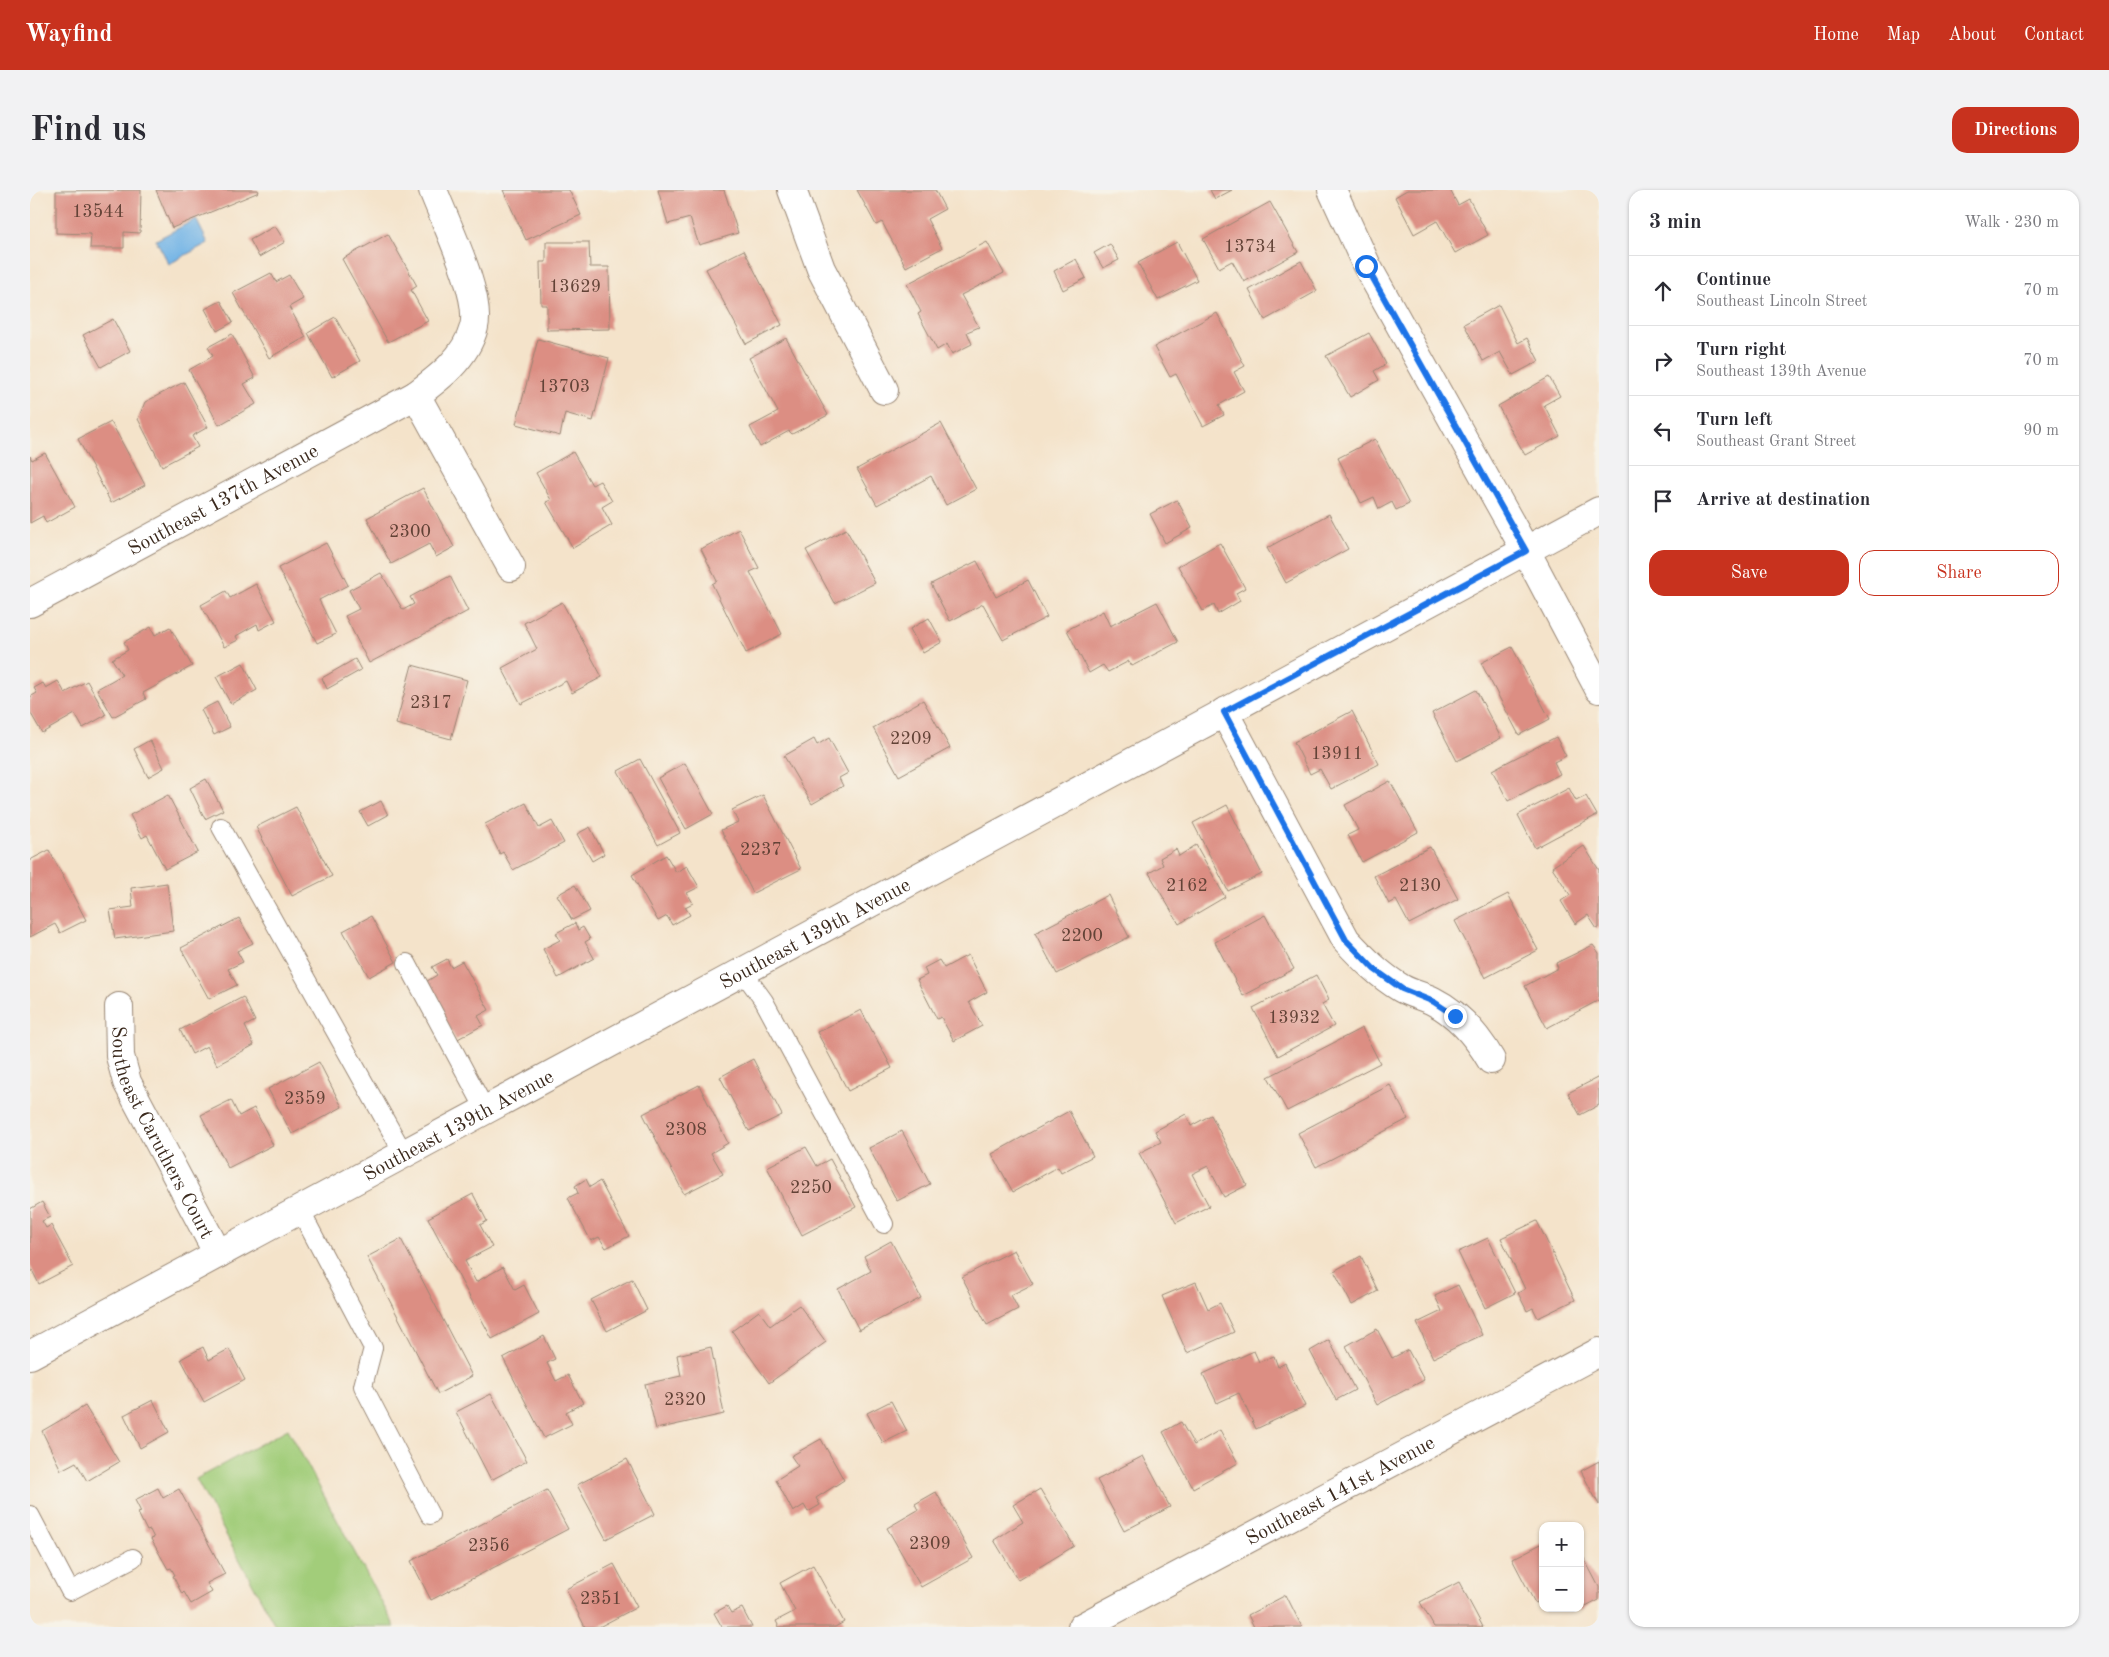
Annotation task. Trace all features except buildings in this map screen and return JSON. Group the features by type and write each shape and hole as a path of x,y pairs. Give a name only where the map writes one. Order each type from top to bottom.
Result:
{"street":[{"name":"Southeast 137th Avenue","path":"30,603 416,395 441,377 460,356 474,327 474,304 467,276 432,190"},
{"path":"792,190 821,269 884,390"},
{"path":"1332,190 1366,266 1526,551 1599,689"},
{"path":"416,395 511,567"},
{"name":"Southeast 139th Avenue","path":"30,1355 1599,511"},
{"path":"1224,712 1346,940 1374,969 1402,989 1434,1002 1455,1016 1476,1035 1491,1060"},
{"name":"Southeast Caruthers Court","path":"119,1007 120,1056 127,1082 218,1254"},
{"name":"Southeast 141st Avenue","path":"1082,1627 1599,1352"}],"lane":[{"path":"221,827 404,1154"},
{"path":"407,962 486,1111"},
{"path":"743,972 764,1001 884,1224"},
{"path":"300,1210 373,1348 363,1386 430,1515"},
{"path":"30,1515 70,1591 133,1558"}],"green space":[{"path":"288,1429 395,1627 276,1627 196,1479"}],"water":[{"path":"196,219 208,243 169,264 156,240"}],"route":[{"path":"1366,266 1526,551 1224,712 1346,940 1374,969 1402,989 1434,1002 1455,1016"}]}
